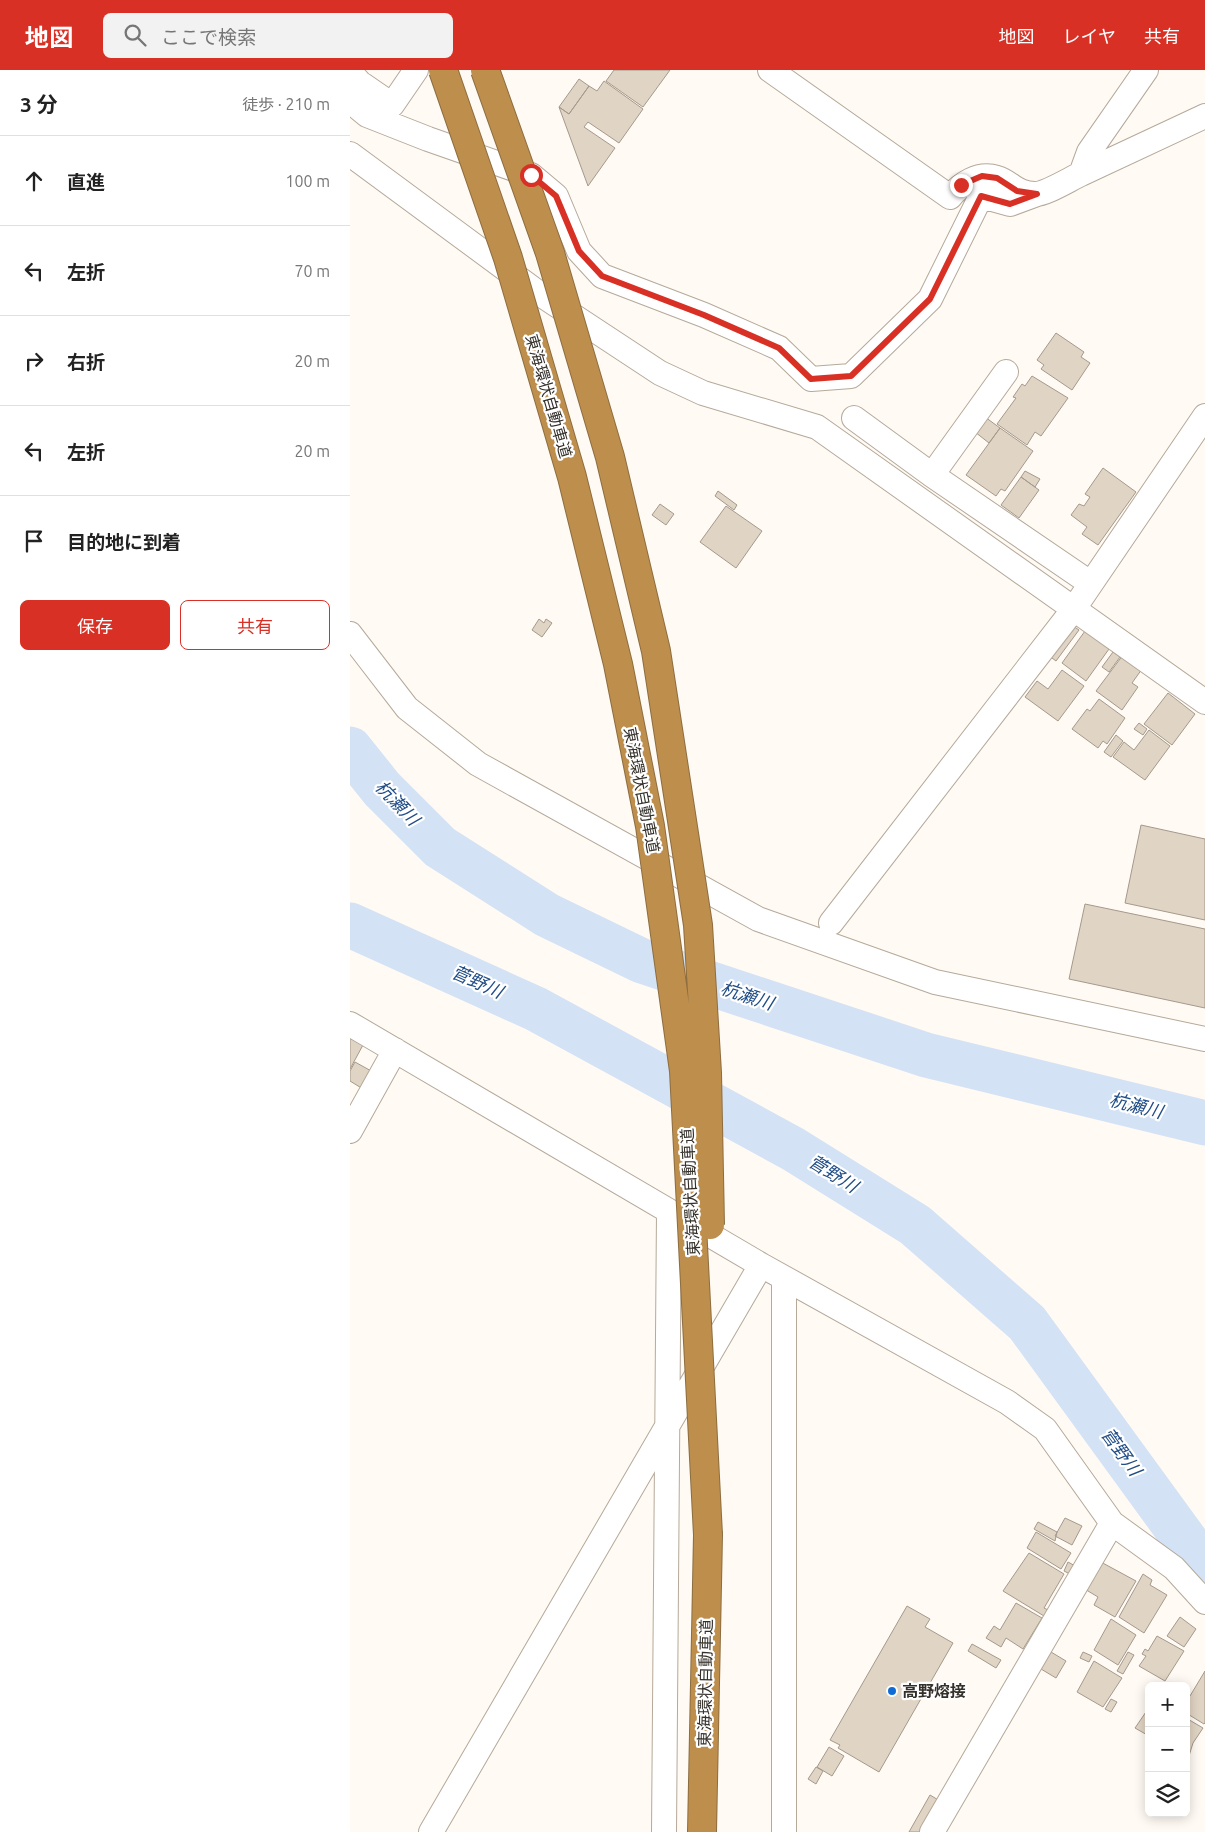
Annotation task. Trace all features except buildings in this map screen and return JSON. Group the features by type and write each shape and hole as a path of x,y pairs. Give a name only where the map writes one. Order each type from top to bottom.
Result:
{"highway":[{"name":"東海環状自動車道","path":"443,70 508,258 572,477 618,664 650,826 684,1071 708,1535"},
{"name":"東海環状自動車道","path":"485,70 550,253 610,457 656,651 679,791 698,925 707,1073 710,1220 708,1535 702,1832"}],"street":[{"path":"350,72 360,83 392,105 416,70"},
{"path":"1081,174 1089,152 1146,70"},
{"path":"776,72 950,197 961,185 982,176 997,178 1017,191 1037,194"},
{"path":"350,101 367,115 428,139 531,175 556,196 579,251 602,276 704,315 779,348 811,379 851,376 930,299 981,196 1010,204 1037,194 1205,116"},
{"path":"350,154 536,292 660,373 703,393 817,427 1072,610 1205,702"},
{"path":"932,475 1006,372"},
{"path":"831,923 1072,610 1205,416"},
{"path":"854,418 932,475 1090,583"},
{"path":"350,634 407,708 478,764 758,919 935,982 1205,1039"},
{"path":"350,1024 784,1279 1007,1402 1045,1428 1112,1523 1174,1568 1205,1602"},
{"path":"350,1130 396,1050"},
{"path":"664,1832 669,1212"},
{"path":"431,1832 761,1265"},
{"path":"784,1279 784,1832"},
{"path":"932,1832 1112,1523"}],"waterway":[{"name":"杭瀬川","path":"350,749 382,789 440,847 547,915 642,961 926,1055 1205,1123"},
{"name":"菅野川","path":"350,925 536,1009 793,1149 915,1225 1027,1323 1193,1551 1205,1562"}],"place":[{"name":"高野熔接","path":"892,1691"}],"route":[{"path":"531,175 556,196 579,251 602,276 704,315 779,348 811,379 851,376 930,299 981,196 1010,204 1037,194 1017,191 997,178 982,176 961,185"}]}
